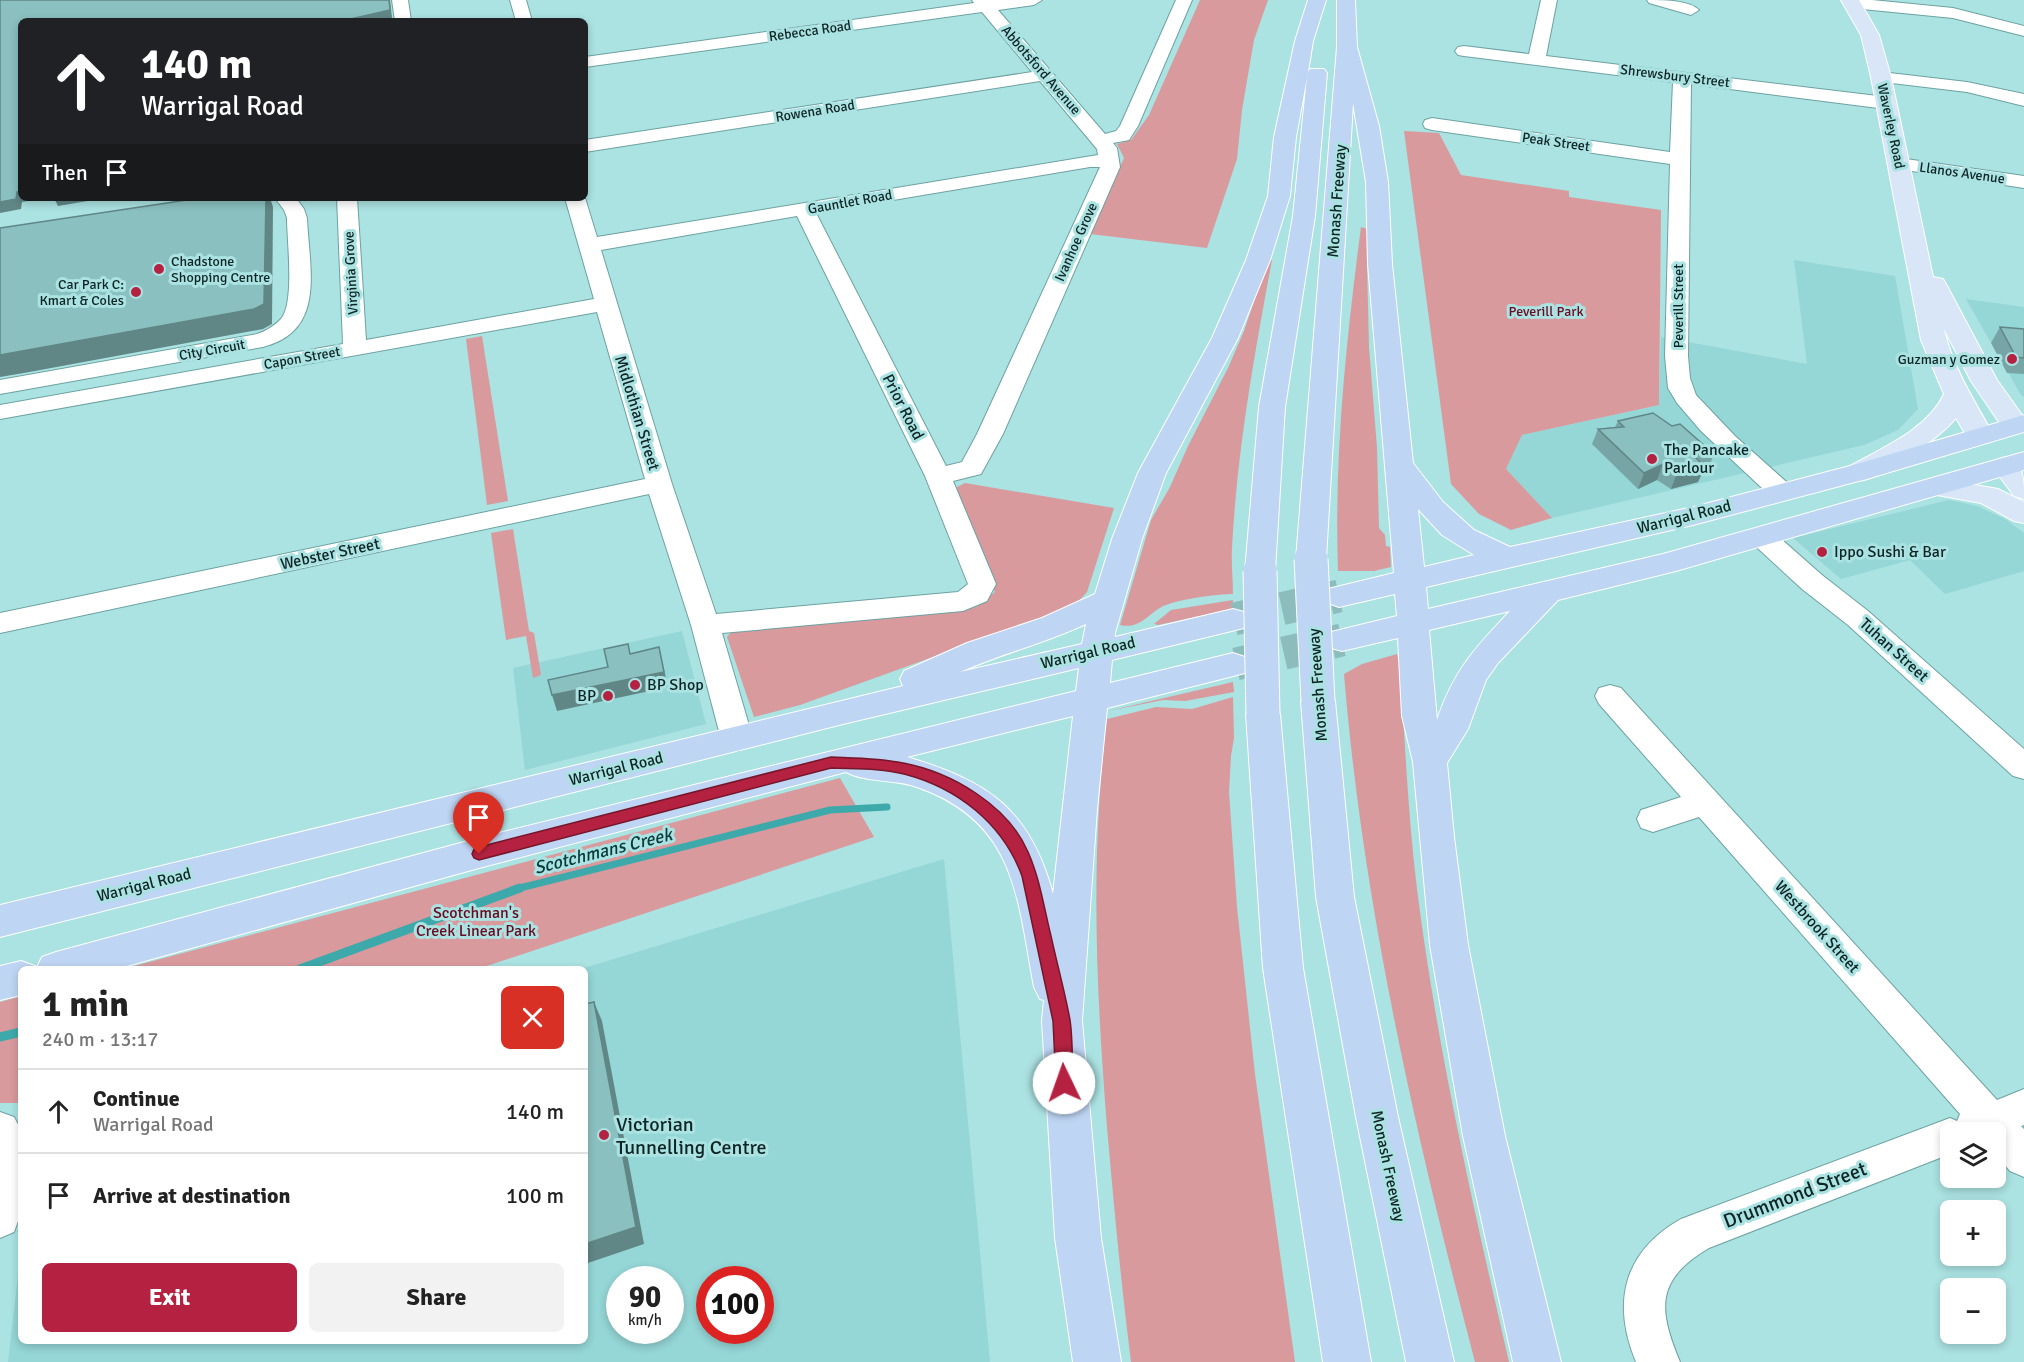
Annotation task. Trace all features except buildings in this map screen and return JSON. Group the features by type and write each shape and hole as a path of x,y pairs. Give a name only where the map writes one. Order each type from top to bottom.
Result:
{"highway":[{"name":"Monash Freeway","path":"1317,0 1318,51 1311,158 1304,216 1272,407 1264,484 1260,571 1263,714 1283,968 1347,1362"},
{"path":"1097,1362 1078,1238 1064,1083 1062,1021 1079,809 1097,651 1106,602 1152,473 1225,338 1258,260 1279,196 1285,137 1304,41 1317,0"},
{"name":"Monash Freeway","path":"1346,0 1347,47 1311,559 1318,701 1335,897 1377,1117 1431,1362"},
{"path":"1347,47 1362,92 1382,234 1380,264 1414,623 1419,716 1430,762 1446,924 1484,1136 1537,1362"},
{"name":"Warrigal Road","path":"1339,596 1693,516 1860,472 1980,436 2021,429"},
{"name":"Waverley Road","path":"1980,436 2015,464"},
{"path":"1399,464 1438,516 1455,531 1476,545 1510,558"},
{"path":"1342,640 1665,564 2015,464"},
{"path":"1471,567 1490,586 1517,599"},
{"path":"1430,762 1451,729 1461,698 1472,675 1487,655 1547,592"},
{"path":"843,712 978,651 1053,626 1106,602"},
{"name":"Warrigal Road","path":"0,921 843,712 1233,620"},
{"path":"67,966 479,854 831,763 1233,665"},
{"path":"831,763 878,764 905,769 944,782 977,803 1010,836 1020,852 1029,876 1062,1021"},
{"path":"0,983 18,979"}],"main road":[{"name":"Waverley Road","path":"1851,2 1870,35 1881,76 1935,340 1957,393 1980,436"},
{"name":"Waverley Road","path":"1917,257 1941,295 1984,381 2021,429"},
{"path":"1860,472 1904,448 1951,409 1957,393"},
{"name":"Waverley Road","path":"2015,464 2024,490"},
{"path":"1936,487 1988,495 2024,514"}],"street":[{"path":"400,0 403,18"},
{"path":"521,0 524,18"},
{"name":"Rebecca Road","path":"588,62 983,3 1034,0"},
{"path":"1106,150 1122,136 1129,126 1184,0"},
{"path":"1537,59 1549,0"},
{"path":"1655,0 1691,10"},
{"path":"1851,2 1953,13 2024,31"},
{"name":"Abbotsford Avenue","path":"983,3 1106,150"},
{"name":"Shrewsbury Street","path":"1464,51 1886,103"},
{"name":"Rowena Road","path":"588,146 1045,75"},
{"path":"1881,76 1966,87 2024,100"},
{"name":"Peverill Street","path":"1682,77 1679,159 1678,363 1680,389 1692,406 1735,450 1782,492"},
{"name":"Peak Street","path":"1432,124 1679,159"},
{"name":"Gauntlet Road","path":"590,245 1090,161 1106,150"},
{"name":"Ivanhoe Grove","path":"938,476 972,468 1002,407 1110,166 1106,150"},
{"name":"Llanos Avenue","path":"1899,164 2024,182"},
{"name":"City Circuit","path":"0,387 254,342 281,330 295,316 299,296 297,218 287,201"},
{"name":"Virginia Grove","path":"348,201 355,348"},
{"name":"Midlothian Street","path":"576,201 590,245 604,304 705,626 737,738"},
{"name":"Prior Road","path":"705,626 963,601 977,594 982,584 938,476 804,210"},
{"name":"Capon Street","path":"0,412 604,304"},
{"path":"77,398 81,374"},
{"path":"45,404 48,380"},
{"name":"Webster Street","path":"0,623 659,484"},
{"name":"Tuhan Street","path":"1761,536 1858,618 2024,767"},
{"name":"Westbrook Street","path":"1610,696 2024,1158"},
{"path":"1653,819 1705,802"},
{"path":"0,1218 8,1158 2,1131"},
{"name":"Drummond Street","path":"1658,1362 1652,1352 1644,1314 1647,1285 1652,1270 1665,1252 1681,1240 1696,1233 1940,1140"}],"shaded area":[{"path":"1794,260 1895,276 1918,409 1898,430 1864,445 1552,518 1506,469 1522,435 1659,405 1661,337 1807,364"},
{"path":"1966,299 2024,307 2024,397 2021,395"},
{"path":"1949,500 1977,506 2005,519 2024,533 2024,571 1945,594 1910,560 1841,579 1793,538"},
{"name":"BP","path":"682,631 706,724 525,770 513,668"},
{"path":"944,859 990,1362 8,1362 18,1275 18,1344 588,1344 588,967"}],"green space":[{"path":"1200,0 1268,0 1254,40 1242,110 1237,159 1207,248 1090,234 1124,158 1117,144 1131,140 1149,115"},
{"name":"Peverill Park","path":"1404,131 1439,133 1461,175 1569,191 1569,197 1661,210 1659,405 1522,435 1506,469 1552,518 1511,530 1479,514 1451,484"},
{"path":"1361,227 1368,229 1370,252 1367,264 1369,347 1377,448 1379,528 1385,535 1386,546 1390,547 1391,567 1374,571 1338,571 1338,484 1342,399"},
{"path":"1268,260 1272,260 1242,440 1234,512 1233,594 1199,597 1173,603 1160,608 1134,625 1120,625 1151,520 1170,487 1228,368 1244,331"},
{"path":"482,336 508,501 487,505 466,339"},
{"path":"965,483 1114,508 1087,592 1074,606 800,705 754,717 727,637 732,631 976,607 995,592 957,493 957,487"},
{"path":"513,529 529,631 534,633 541,675 533,678 526,636 506,640 491,533"},
{"path":"1233,600 1232,609 1154,624 1171,610"},
{"path":"1397,654 1400,668 1411,834 1425,949 1457,1127 1509,1362 1475,1362 1432,1192 1394,1021 1364,848 1344,674 1362,664"},
{"path":"1233,682 1234,692 1185,701 1163,700 1108,711"},
{"path":"1233,697 1234,738 1229,792 1237,907 1255,1074 1295,1362 1131,1362 1107,1127 1096,923 1098,822 1107,719 1156,707 1192,709"},
{"name":"Scotchman's Creek Linear Park","path":"840,778 874,837 487,966 134,966"},
{"path":"18,997 18,1103 0,1103 0,1002"}],"waterway":[{"name":"Scotchmans Creek","path":"516,889 830,810 887,807"},
{"name":"Scotchmans Creek","path":"308,966 520,888"},
{"name":"Scotchmans Creek","path":"0,1037 18,1033"}],"tunnel":[{"path":"1234,619 1339,596"},
{"path":"1236,664 1342,640"}],"place":[{"name":"Chadstone Shopping Centre","path":"159,269"},
{"name":"Car Park C: Kmart & Coles","path":"136,292"},
{"name":"Guzman y Gomez","path":"2012,359"},
{"name":"The Pancake Parlour","path":"1652,459"},
{"name":"Ippo Sushi & Bar","path":"1822,552"},
{"name":"BP Shop","path":"635,685"},
{"name":"BP","path":"608,696"},
{"name":"Victorian Tunnelling Centre","path":"604,1135"}],"route":[{"path":"479,854 831,763 878,764 927,775 970,797 992,815 1020,852 1029,876 1062,1021 1064,1083"}]}
